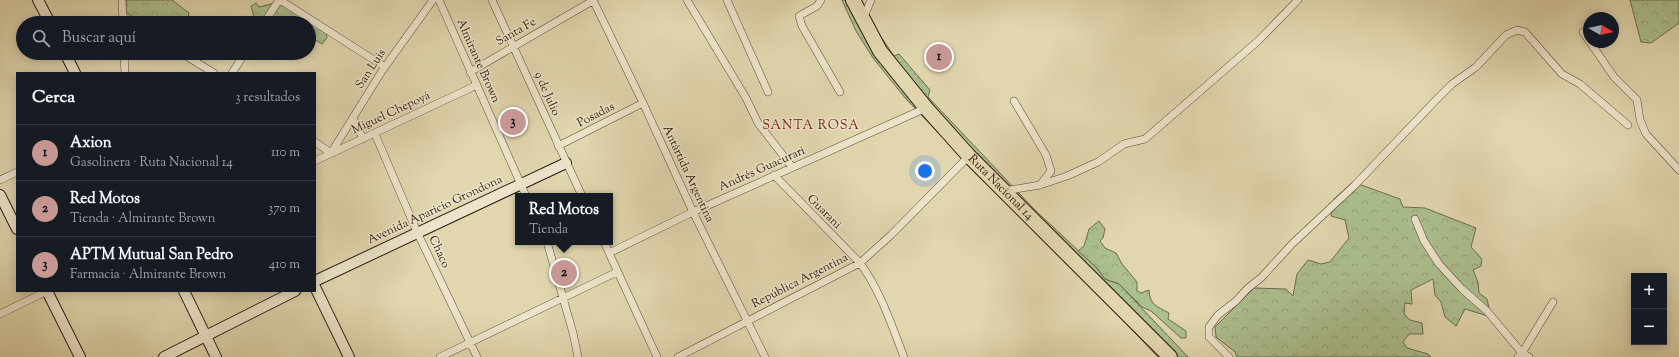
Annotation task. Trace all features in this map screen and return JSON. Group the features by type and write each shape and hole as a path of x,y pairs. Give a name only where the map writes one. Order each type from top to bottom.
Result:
{"highway":[{"name":"Ruta Nacional 14","path":"853,0 880,51 926,108 969,156 1170,357"}],"main road":[{"path":"38,0 46,16"},
{"path":"68,60 74,72"},
{"name":"Avenida Aparicio Grondona","path":"316,281 566,162"},
{"path":"0,195 16,228"},
{"path":"316,289 349,357"},
{"path":"48,292 80,357"},
{"path":"184,292 216,357"},
{"path":"164,357 293,292"}],"street":[{"path":"122,0 123,16"},
{"path":"269,16 279,0 304,16"},
{"name":"San Luis","path":"331,153 385,67 433,0"},
{"name":"Almirante Brown","path":"439,0 525,193"},
{"name":"9 de Julio","path":"492,0 581,193"},
{"name":"Santa Fe","path":"470,72 594,0"},
{"name":"Antártida Argentina","path":"594,0 643,103 692,212 765,357"},
{"path":"687,0 746,98 758,123 792,167"},
{"path":"727,0 768,92"},
{"path":"821,0 817,6 799,16 802,26 840,92"},
{"path":"863,19 871,0"},
{"path":"1004,191 1040,185 1067,176 1098,162 1124,144 1145,139 1258,41 1298,0"},
{"path":"316,23 385,67"},
{"path":"1229,357 1209,337 1209,327 1218,315 1261,278 1292,244 1355,185 1452,84 1476,67 1506,35 1517,30 1525,32 1562,74 1580,84 1628,125"},
{"path":"1595,48 1614,77 1637,100 1640,120 1646,134 1679,170"},
{"path":"124,60 125,72"},
{"path":"193,60 212,72"},
{"path":"233,72 240,60"},
{"name":"Miguel Chepoyá","path":"316,160 477,85"},
{"path":"1014,101 1046,155 1052,171 1040,185"},
{"name":"Posadas","path":"558,146 643,103"},
{"name":"Andrés Guacurari","path":"609,253 692,212 926,108"},
{"path":"353,118 363,139"},
{"name":"Chaco","path":"375,134 417,232 476,357"},
{"path":"316,143 331,153"},
{"name":"República Argentina","path":"678,357 860,263 891,235 969,156"},
{"path":"0,180 16,172"},
{"name":"Guarani","path":"774,175 860,263 880,295 904,357"},
{"path":"1415,219 1424,242 1439,264 1462,290 1487,311 1523,356 1553,302"},
{"path":"548,245 578,357"},
{"path":"605,245 657,357"},
{"path":"440,357 617,272"},
{"path":"0,314 46,292"}],"green space":[{"path":"126,0 172,0 189,13 188,16 132,16 126,12"},
{"path":"842,0 861,0 879,34 894,56 899,54 930,90 928,97 1035,210 1097,268 1105,279 1119,284 1188,357 1158,357 1087,282 984,181 906,99 873,58 856,31"},
{"path":"1630,0 1679,0 1679,23 1651,43 1641,42"},
{"path":"256,3 259,7 275,3 304,16 254,16 251,6"},
{"path":"316,24 326,31 327,38 322,44 316,40"},
{"path":"1353,182 1400,199 1403,207 1425,208 1476,228 1471,247 1482,259 1481,266 1473,270 1478,282 1479,293 1487,299 1491,317 1465,309 1456,326 1445,317 1441,302 1435,295 1433,279 1411,290 1412,304 1405,303 1404,314 1410,320 1422,323 1423,334 1409,334 1403,342 1407,348 1428,354 1431,357 1237,357 1235,352 1216,337 1215,327 1254,288 1286,289 1293,296 1297,274 1308,260 1321,264 1330,262 1349,238 1345,220 1331,216 1334,199"},
{"path":"1099,221 1105,229 1103,238 1100,241 1105,248 1116,253 1122,264 1137,282 1137,291 1141,293 1149,290 1152,302 1157,307 1169,313 1168,319 1186,331 1186,338 1181,338 1151,311 1142,307 1119,284 1105,279 1097,268 1078,251 1084,246 1089,229"}],"place":[{"name":"Axion","path":"939,57"},
{"name":"APTM Mutual San Pedro","path":"513,122"},
{"name":"Red Motos","path":"564,273"}],"district":[{"name":"SANTA ROSA","path":"811,126"}]}
